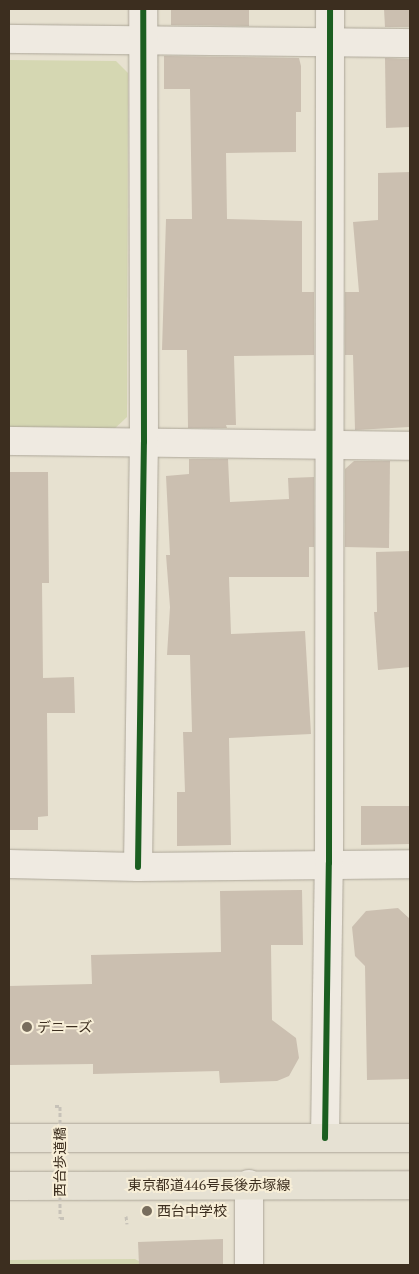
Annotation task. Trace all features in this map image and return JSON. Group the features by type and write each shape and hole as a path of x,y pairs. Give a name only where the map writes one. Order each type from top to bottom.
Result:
{"main road":[{"path":"9,1138 410,1138"},
{"name":"東京都道446号長後赤塚線","path":"9,1186 410,1185"}],"street":[{"path":"138,867 144,442 142,9"},
{"path":"325,1138 329,863 330,9"},
{"path":"9,39 410,43"},
{"path":"9,441 410,446"},
{"path":"9,864 138,867 329,863 410,864"},
{"path":"249,1265 250,1184"}],"green space":[{"path":"9,60 116,61 128,73 127,417 111,432 9,430"},
{"path":"135,1259 146,1265 9,1265 9,1260"}],"building":[{"path":"171,9 249,9 249,26 171,25"},
{"path":"384,9 410,9 410,27 385,27"},
{"path":"164,56 299,58 301,66 301,112 296,112 296,152 226,153 227,219 302,221 302,292 314,292 314,355 234,356 236,425 226,425 227,428 188,428 187,350 162,350 166,219 192,219 190,89 164,89"},
{"path":"385,58 410,59 410,127 386,128"},
{"path":"410,172 410,427 355,430 353,355 345,355 345,292 359,292 353,222 378,220 378,173"},
{"path":"189,459 228,459 230,502 289,499 288,478 314,477 314,547 309,547 309,577 229,577 231,634 305,631 311,734 229,738 231,845 177,846 177,792 185,792 183,732 192,732 190,655 167,655 170,607 166,555 170,555 166,476 189,474"},
{"path":"354,461 390,461 389,548 345,547 345,469"},
{"path":"9,472 48,472 49,583 42,583 43,678 74,677 75,713 47,713 48,816 38,817 38,830 9,830"},
{"path":"410,551 410,667 378,670 374,612 377,612 376,552"},
{"path":"361,806 410,806 410,844 361,845"},
{"path":"302,890 303,945 271,945 272,1020 296,1038 299,1058 289,1076 277,1081 220,1083 219,1071 93,1074 93,1064 9,1065 9,986 92,984 91,955 221,952 220,891"},
{"path":"398,908 410,919 410,1079 367,1080 365,966 355,956 352,927 366,911"},
{"path":"223,1239 223,1265 139,1265 138,1242"}],"cycle path":[{"path":"138,867 144,442 143,9"},
{"path":"325,1138 329,863 330,9"}],"place":[{"name":"デニーズ","path":"27,1027"},
{"name":"西台中学校","path":"147,1211"}]}
